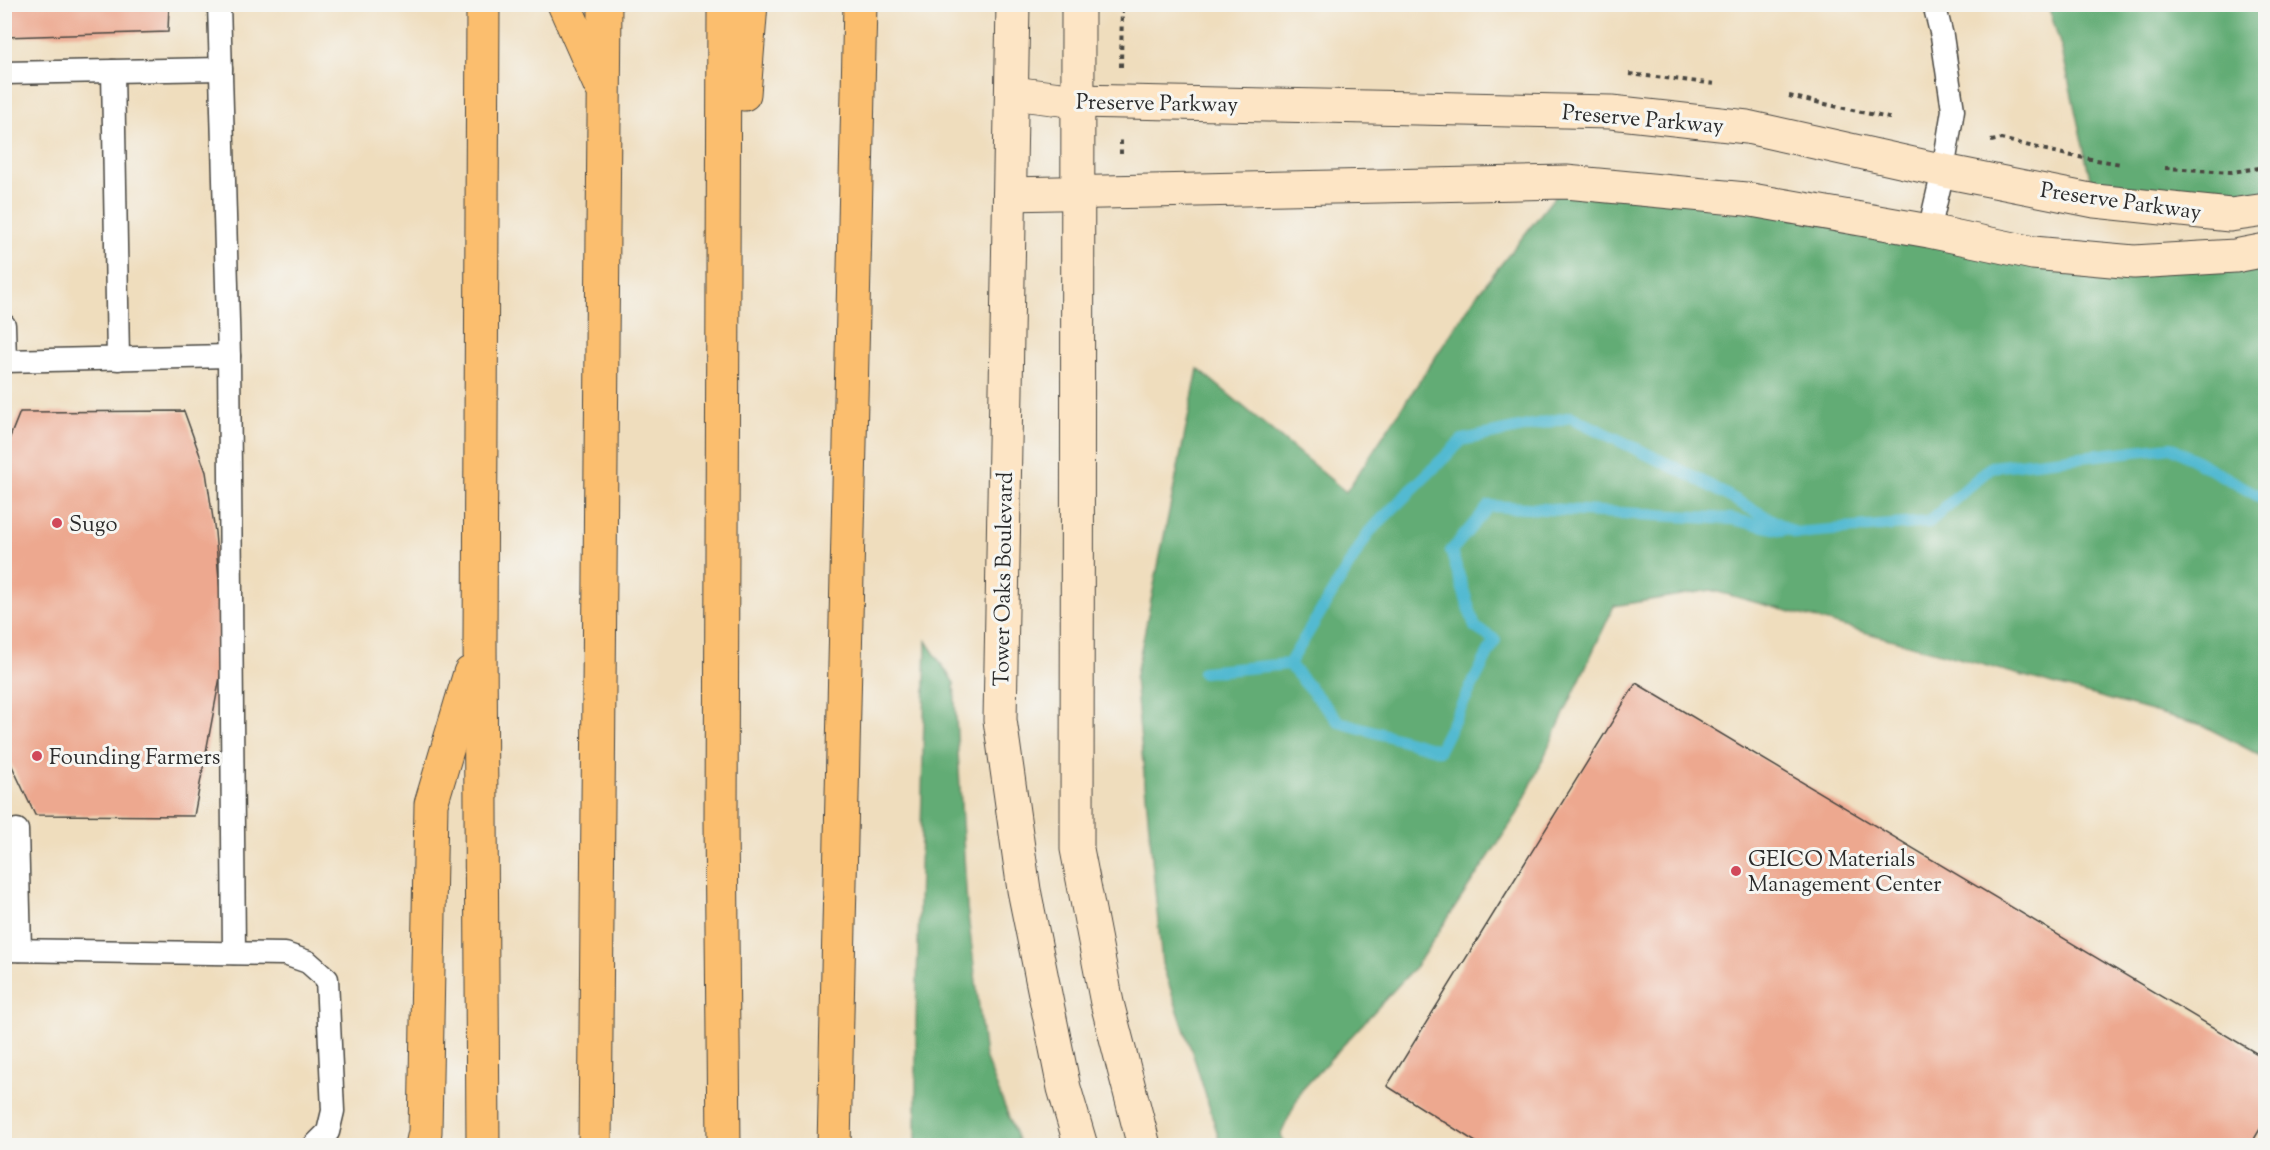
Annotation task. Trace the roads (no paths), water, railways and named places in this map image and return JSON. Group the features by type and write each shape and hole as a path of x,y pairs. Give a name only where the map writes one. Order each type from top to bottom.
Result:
{"highway":[{"path":"483,4 480,640 483,1146"},
{"path":"564,4 604,94"},
{"path":"595,1146 605,4"},
{"path":"724,4 721,833 724,1146"},
{"path":"723,350 751,4"},
{"path":"835,1136 860,4"},
{"path":"422,1146 425,1132 431,804 480,640"}],"street":[{"name":"Tower Oaks Boulevard","path":"1013,4 1000,720 1024,890 1064,1088 1082,1146"},
{"path":"1078,4 1077,849 1107,1004 1144,1146"},
{"name":"Preserve Parkway","path":"1012,93 1077,101 1611,112 1747,127 1943,171 2095,201 2230,215 2265,210"},
{"path":"1010,194 1566,182 1746,198 1929,231 2033,253 2134,262 2235,256 2265,250"}],"lane":[{"path":"219,4 230,356 234,952"},
{"path":"1929,231 1943,171 1953,110 1942,36 1934,4"},
{"path":"4,73 221,69"},
{"path":"113,71 118,358"},
{"path":"4,325 5,361 230,356"},
{"path":"17,830 12,950 285,954 308,962 327,979 333,1111 322,1141"}],"waterway":[{"path":"1203,672 1289,664 1369,532 1462,440 1571,417 1694,477 1795,533 1929,522 1991,467 2171,447 2266,500"},
{"path":"1289,664 1339,722 1439,750 1495,640 1475,627 1451,551 1489,506 1732,519 1782,530"}],"place":[{"name":"Sugo","path":"57,523"},
{"name":"Founding Farmers","path":"37,756"},
{"name":"GEICO Materials Management Center","path":"1736,871"}]}
